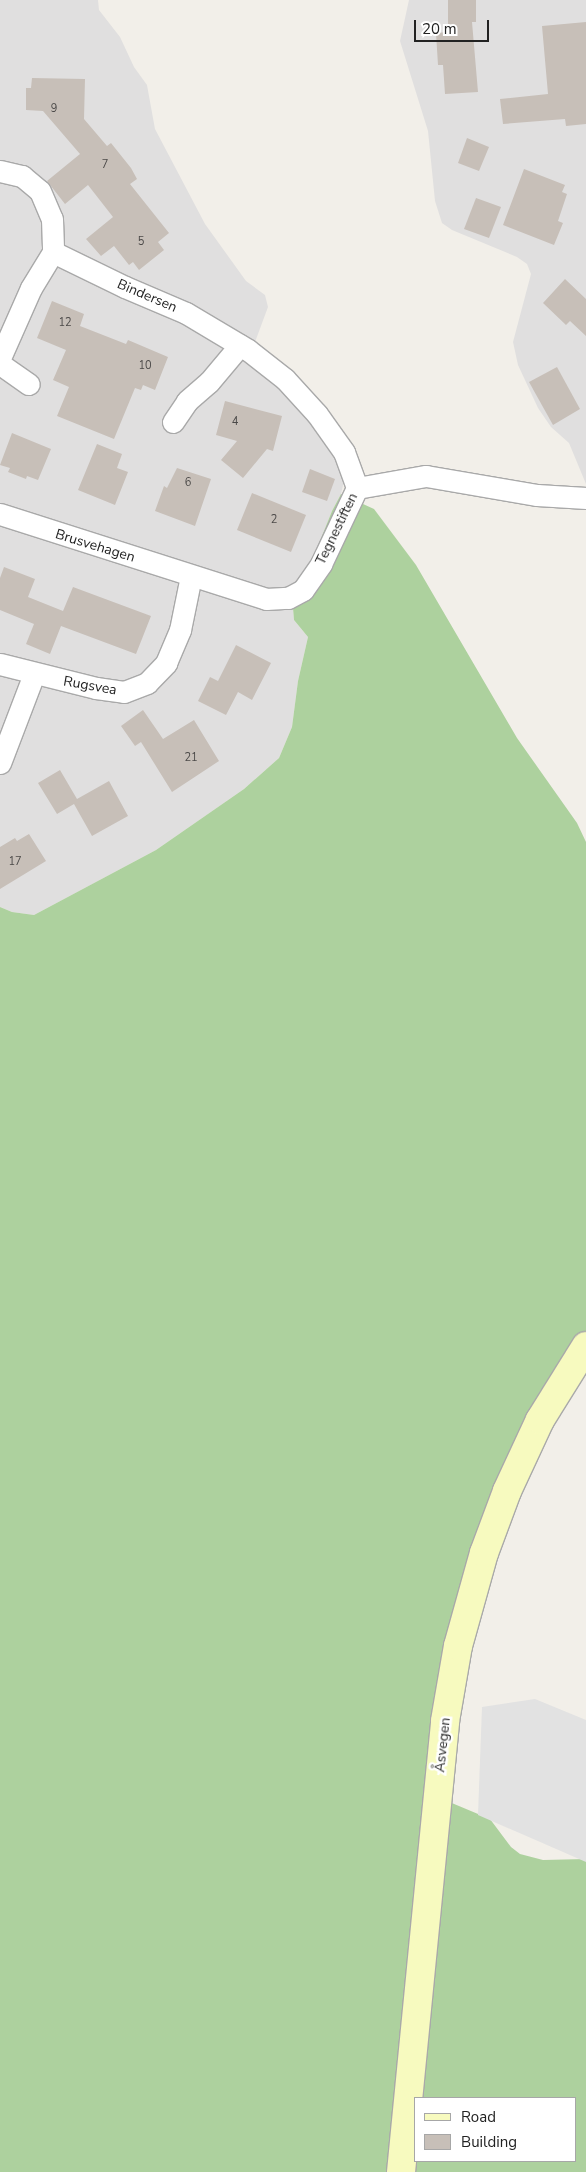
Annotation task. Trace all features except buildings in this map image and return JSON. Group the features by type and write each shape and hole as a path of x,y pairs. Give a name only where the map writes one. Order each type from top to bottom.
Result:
{"main road":[{"name":"Åsvegen","path":"401,2172 444,1731 458,1646 484,1552 507,1491 540,1420 586,1346"}],"street":[{"path":"0,171 22,176 40,191 52,219 52,252 31,288 0,358"},
{"name":"Bindersen","path":"52,252 125,288 186,313 240,345 285,379 317,414 344,452 356,488"},
{"path":"173,422 186,401 208,382 240,345"},
{"path":"0,364 29,384"},
{"name":"Tegnestiften","path":"191,576 266,599 288,598 303,590 321,564 356,488 426,476 537,495 586,498"},
{"name":"Brusvehagen","path":"0,514 191,576"},
{"name":"Rugsvea","path":"0,664 34,674 124,692 147,683 166,664 180,630 191,576"},
{"path":"0,763 34,674"}],"shaded area":[{"path":"0,0 98,0 99,10 120,37 134,67 147,85 155,129 205,224 246,281 265,295 268,307 248,361 313,410 347,468 341,494 332,511 293,608 294,620 308,637 298,681 292,727 279,758 244,789 156,850 34,915 12,912 0,907"},
{"path":"409,0 586,0 586,484 569,443 551,427 538,408 518,365 513,342 531,274 527,264 517,257 452,230 442,223 435,201 428,131 400,41"},
{"path":"535,1699 586,1720 586,1862 478,1815 482,1707"}],"green space":[{"path":"341,494 374,509 416,565 517,738 577,823 586,842 586,1356 567,1353 559,1363 483,1533 447,1801 490,1819 511,1847 520,1854 543,1860 586,1859 586,2172 0,2172 0,907 12,912 34,915 156,850 244,789 279,758 292,727 298,681 308,637 294,620 293,608 332,511"}]}
